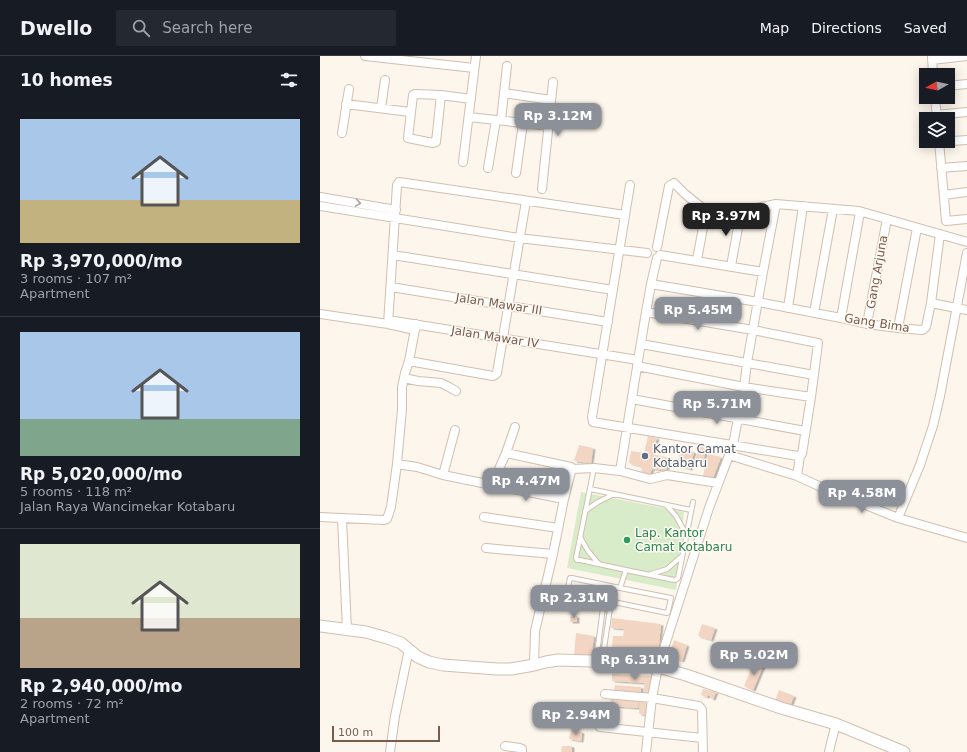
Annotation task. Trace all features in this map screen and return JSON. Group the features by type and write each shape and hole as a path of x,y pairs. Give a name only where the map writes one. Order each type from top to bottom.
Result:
{"street":[{"path":"365,56 406,58 474,68"},
{"path":"463,162 476,56"},
{"path":"933,68 932,58 967,56"},
{"path":"488,168 504,94 507,66"},
{"path":"381,108 385,80"},
{"path":"542,189 553,82"},
{"path":"955,85 967,84"},
{"path":"342,133 349,89"},
{"path":"504,94 551,100"},
{"path":"440,95 436,142 408,138 413,95 440,95 471,99"},
{"path":"346,104 410,112"},
{"path":"955,114 967,112"},
{"path":"469,117 549,126"},
{"path":"516,173 523,123"},
{"path":"955,141 967,140"},
{"path":"939,148 946,221 967,219"},
{"path":"941,168 967,166"},
{"path":"388,322 397,185 399,182 625,215"},
{"path":"620,471 651,284 658,253 669,186 672,183 676,183 685,194 706,211 741,211 776,204 860,212 967,242"},
{"path":"630,185 602,354 592,420 593,422 800,456"},
{"path":"944,195 967,192"},
{"path":"320,197 396,210"},
{"path":"409,361 493,376 495,375 497,372 526,200"},
{"path":"646,752 652,698 658,667 709,508 733,445 776,204"},
{"path":"320,206 519,238 647,253 649,257 653,259 658,253"},
{"path":"788,308 803,206"},
{"path":"814,313 833,209"},
{"path":"697,260 706,211"},
{"path":"731,266 741,211"},
{"path":"842,318 860,212"},
{"name":"Gang Arjuna","path":"868,324 887,219"},
{"path":"898,328 917,228"},
{"name":"Gang Bima","path":"651,284 758,302 868,324 922,330 926,327 931,303 940,234"},
{"path":"658,253 763,272"},
{"path":"898,518 920,465 933,426 967,253"},
{"path":"393,255 613,290"},
{"name":"Jalan Mawar III","path":"391,287 608,322"},
{"path":"931,303 967,310"},
{"path":"646,312 753,330 818,343 812,397 797,476"},
{"name":"Jalan Mawar IV","path":"320,314 502,338 602,354 744,387 812,397"},
{"path":"320,517 387,519 391,507 397,464 402,409 402,387 409,361 415,327"},
{"path":"641,344 814,375"},
{"path":"404,378 441,383 456,391"},
{"path":"632,399 805,431"},
{"path":"492,485 516,427"},
{"path":"443,475 455,430"},
{"path":"506,453 572,467 573,469 594,468 620,471 650,479 666,475 718,484"},
{"path":"729,455 797,476 898,518 967,538"},
{"path":"397,464 417,467 443,475 564,499"},
{"path":"534,665 535,631 564,499 573,469"},
{"path":"484,517 558,528"},
{"path":"342,518 348,630"},
{"path":"486,548 553,554"},
{"path":"320,626 366,632 387,638 401,643 418,657 429,662 443,664 511,669 558,660 658,667 686,675 781,708 836,724 904,752"},
{"path":"390,752 395,716 409,649"},
{"path":"605,694 652,698 698,705 702,710 703,752"},
{"path":"830,752 836,724"},
{"path":"600,727 702,738"},
{"path":"505,746 520,748 522,749 522,752"}],"lane":[{"path":"594,468 576,558 577,560 675,580 678,578 692,502"},
{"path":"590,489 691,510"},
{"path":"585,511 614,494"},
{"path":"666,505 676,516 686,535"},
{"path":"580,537 588,551 599,564"},
{"path":"649,574 667,569 682,556"},
{"path":"620,588 626,570"},
{"path":"570,578 670,598 667,613 604,600 569,590 568,584 570,578"},
{"path":"599,662 604,600"},
{"path":"599,662 611,602"}],"green space":[{"name":"Lap. Kantor Camat Kotabaru","path":"581,492 684,512 676,590 567,568"}],"building":[{"name":"Kantor Camat Kotabaru","path":"648,436 657,438 652,454 670,458 666,470 652,469 649,476 641,474 642,467 629,463 631,451 644,453"},
{"path":"579,445 593,448 591,463 574,461"},
{"path":"699,445 707,447 703,461 695,460"},
{"path":"682,448 694,452 690,469 676,465"},
{"path":"708,454 721,457 713,478 703,476"},
{"path":"571,616 577,616 577,622 570,622"},
{"path":"612,618 661,624 659,645 654,663 611,659 613,636 623,636 624,629 611,628"},
{"path":"702,624 715,628 711,640 698,636"},
{"path":"576,633 594,636 591,658 574,656"},
{"path":"674,640 687,645 682,661 669,656"},
{"path":"754,662 763,666 753,690 744,686"},
{"path":"612,674 651,676 650,695 644,695 644,683 612,681"},
{"path":"615,685 641,687 641,695 614,692"},
{"path":"703,689 716,692 713,699 708,695 707,697 701,695"},
{"path":"779,690 794,696 790,706 775,701"},
{"path":"611,697 639,699 638,708 610,706"},
{"path":"640,700 649,701 648,715 639,714"},
{"path":"571,730 582,732 581,741 569,739"},
{"path":"562,746 572,746 572,752 561,752"}],"place":[{"name":"Kantor Camat Kotabaru","path":"645,456"},
{"name":"Lap. Kantor Camat Kotabaru","path":"627,540"}]}
